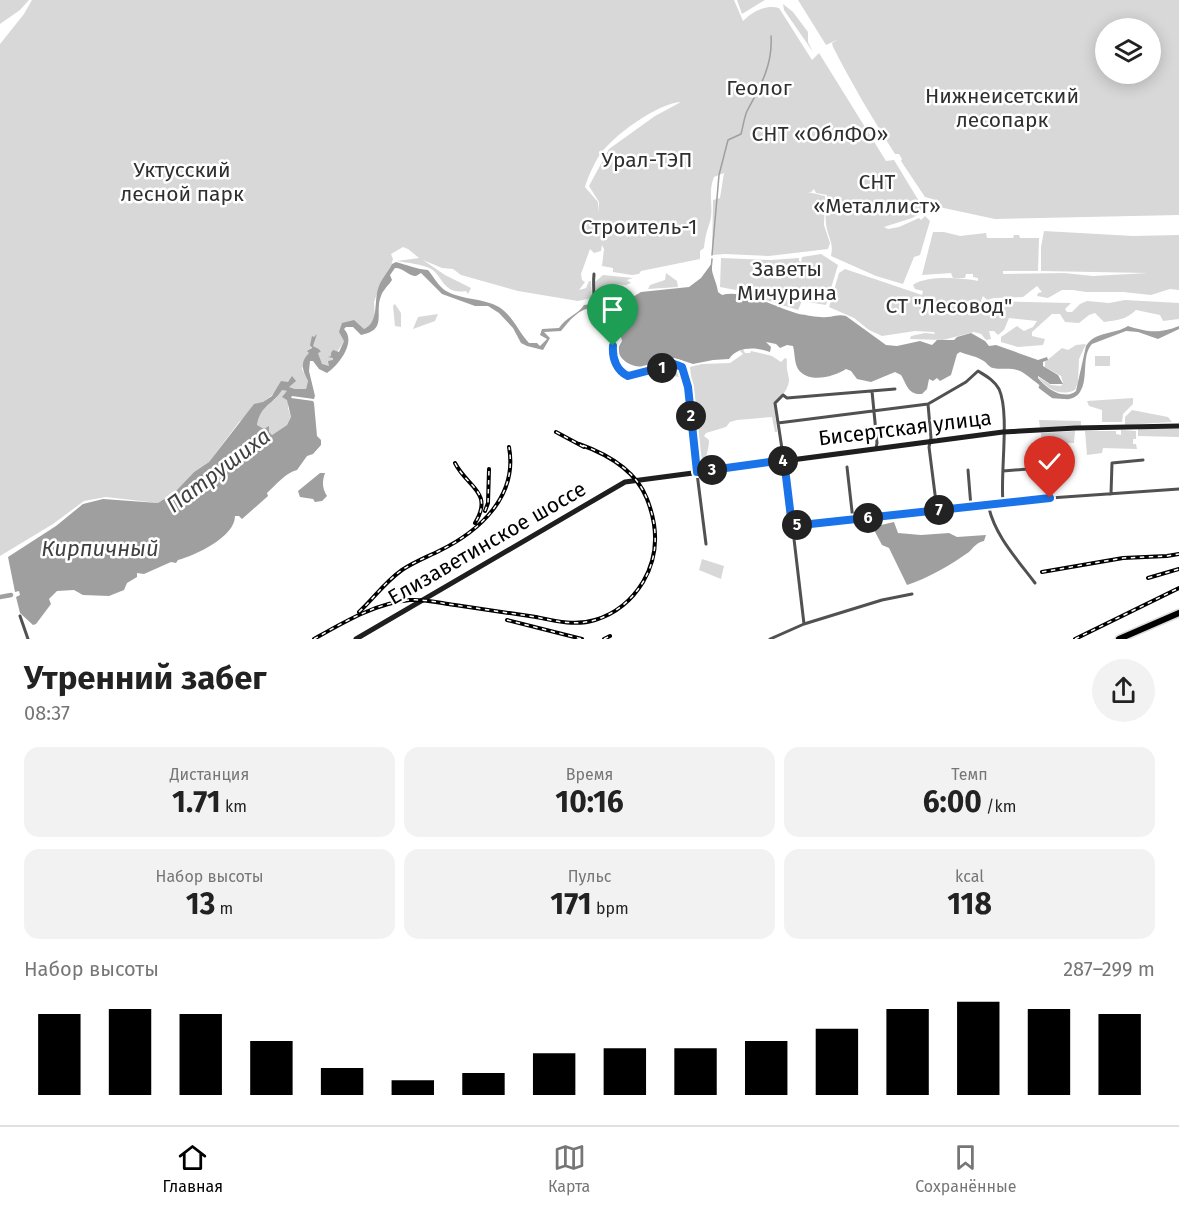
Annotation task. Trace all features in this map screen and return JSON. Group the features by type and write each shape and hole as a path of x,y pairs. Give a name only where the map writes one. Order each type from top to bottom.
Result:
{"main road":[{"name":"Бисертская улица","path":"637,480 1003,432 1179,426"},
{"name":"Елизаветинское шоссе","path":"356,639 558,519 625,482 637,480"},
{"path":"1119,639 1179,613"}],"street":[{"path":"594,274 593,289 598,324 611,337 613,357 620,370 628,376 674,364 679,365 684,371 706,544"},
{"path":"778,423 928,404 978,371 992,379 999,389 1002,401 1003,471 1001,482 1003,502"},
{"path":"804,624 775,403 783,395 787,398 895,389"},
{"path":"872,391 876,449"},
{"path":"928,404 931,438 929,442 937,510"},
{"path":"1111,494 1112,463 1143,460"},
{"path":"847,467 853,520"},
{"path":"1003,471 1040,468"},
{"path":"968,470 971,507"},
{"path":"792,526 1003,502 1179,489"},
{"path":"988,504 990,518 996,531 1035,583"},
{"path":"770,639 804,624 882,600 912,594"},
{"path":"20,616 27,639"}],"green space":[{"path":"0,0 29,0 20,10 0,24"},
{"name":"Уктусский лесной парк","path":"32,0 734,0 743,21 760,10 769,7 779,8 812,60 819,53 886,161 894,160 925,211 884,227 888,229 899,227 919,218 921,220 925,216 930,221 920,255 914,257 903,284 876,276 831,256 832,249 826,219 827,195 816,193 814,189 808,192 825,196 824,225 830,243 828,249 769,256 712,255 713,200 720,198 724,173 714,177 712,183 711,219 704,248 700,251 700,259 641,271 639,274 632,275 613,272 613,268 602,266 604,249 602,245 601,251 594,253 590,249 581,274 585,282 579,290 586,288 591,281 592,298 578,301 518,291 461,275 453,269 442,268 423,260 445,275 471,288 468,294 466,291 453,290 448,288 431,269 397,261 419,258 403,247 391,254 393,259 391,266 382,280 374,302 375,318 372,325 364,329 358,324 342,323 344,341 329,366 322,365 318,353 321,352 313,346 312,339 310,351 302,369 308,381 306,389 289,387 288,382 239,422 209,462 194,472 176,491 158,503 106,497 84,501 53,524 0,556 0,44","holes":["681,102 655,116 609,149 589,186 599,202 598,213 598,202 585,187 599,156 614,139 648,114"]},
{"path":"737,0 765,0 742,14"},
{"name":"Нижнеисетский лесопарк","path":"798,0 1179,0 1179,215 995,219 939,207 939,201 925,197 901,161 899,154 895,154 870,114 833,47 832,43 839,39 826,45"},
{"path":"783,4 793,12 808,32 808,42 813,52 784,10"},
{"name":"СТ \"Лесовод\"","path":"1044,231 1133,236 1179,235 1179,290 1170,289 1151,295 1062,290 1048,298 1037,296 1042,292 1037,286 1023,297 987,300 983,296 981,301 1071,303 1065,309 1067,312 1072,312 1087,301 1109,303 1125,300 1179,303 1179,319 1163,321 1160,315 1136,310 1125,318 1104,322 1095,313 1079,323 1065,322 1060,314 1052,314 1032,332 1032,336 1045,339 1043,345 1018,347 1001,342 1001,337 1017,326 1024,331 1033,327 1037,321 1009,318 1004,330 998,335 994,331 989,331 991,339 986,340 981,334 974,332 943,340 910,339 911,336 925,333 935,334 934,332 915,331 882,336 869,330 854,318 829,307 839,273 845,269 922,295 923,291 915,289 913,285 927,280 954,278 951,273 922,275 933,232 960,236 986,233 987,238 1013,238 1014,235 1019,235 1020,238 1039,238 1038,271 1003,271 1003,274 1064,273 1093,276 1148,273 1041,271","holes":["966,274 973,274 978,281 954,278 965,278"]},
{"name":"Заветы Мичурина","path":"821,254 838,265 826,305 802,301 798,310 766,300 761,295 720,287 721,258 771,260 799,258 801,262 802,257"},
{"path":"666,273 677,281 678,287 648,289 650,285 665,280"},
{"path":"603,275 633,278 627,280 631,283 626,285 616,284 616,290 607,294 621,292 622,297 612,300 604,299 599,303 600,296 605,294 595,289 595,282"},
{"path":"395,304 401,313 401,327 395,326 393,306"},
{"path":"438,314 435,321 413,329 418,317"},
{"path":"1086,344 1079,359 1078,382 1075,390 1064,393 1055,391 1038,377 1051,385 1061,386 1063,383 1061,376 1045,367 1045,362 1062,348 1068,350 1076,345"},
{"path":"743,349 745,353 751,351 772,356 781,362 787,359 789,380 787,389 778,403 774,402 777,432 775,432 772,417 737,420 730,422 726,427 706,433 704,436 709,440 703,469 701,469 690,367 730,363 743,354 740,351"},
{"path":"1095,356 1110,356 1110,366 1095,366"},
{"path":"667,369 683,374 684,382 679,377 657,373"},
{"path":"282,390 288,391 288,408 291,417 287,425 272,435 257,425 262,412"},
{"path":"1133,398 1133,404 1123,414 1122,422 1102,422 1102,410 1089,406 1087,401"},
{"path":"1132,410 1168,417 1172,422 1125,425 1125,417"},
{"path":"1039,420 1081,421 1081,426 1040,428"},
{"path":"1138,429 1179,429 1179,437 1138,436"},
{"path":"1121,430 1136,431 1133,444 1136,444 1137,449 1103,448 1102,453 1087,455 1085,431 1116,431 1116,434 1121,435"},
{"path":"1075,431 1074,443 1043,442 1044,438 1041,437 1041,433"},
{"path":"702,559 724,566 721,579 699,570"}],"water":[{"name":"Кирпичный","path":"396,262 428,270 446,291 499,307 529,343 537,343 540,346 547,339 540,335 542,329 559,328 584,305 593,304 594,307 579,313 561,331 544,332 550,338 543,350 521,343 513,328 499,313 488,306 475,306 442,294 421,273 413,276 395,268 390,275 392,280 384,290 379,302 375,329 361,335 353,327 346,327 344,329 348,340 347,347 341,359 331,370 327,373 310,361 309,371 314,399 292,396 291,398 313,401 317,436 321,440 321,445 313,454 307,456 297,470 281,480 267,493 268,496 242,519 235,516 229,531 204,549 176,563 171,562 144,574 137,573 137,577 127,583 124,590 109,596 83,595 74,590 57,591 49,599 51,604 36,624 33,625 20,613 16,597 20,595 19,591 15,592 8,557 56,526 83,504 103,499 158,503 176,491 194,472 209,462 254,404 263,402 272,396 281,381 288,382 292,376 296,381 289,387 306,389 308,381 303,364 309,353 307,351 312,348 310,345 312,336 317,334 313,346 321,352 318,353 322,364 329,366 328,361 333,358 328,357 331,356 333,350 339,352 344,341 339,332 342,323 354,320 364,329 369,326 374,316 379,286 392,264","holes":["282,390 287,391 282,397 287,400 291,417 287,425 272,435 269,432 269,426 264,429 257,425 259,418 264,409"]},
{"path":"712,263 718,292 722,295 750,297 799,314 820,317 846,316 886,345 897,346 920,341 932,345 937,340 954,340 971,333 989,346 996,345 1038,360 1047,357 1048,360 1043,362 1043,366 1058,375 1063,384 1050,384 1038,376 1038,378 1051,390 1066,395 1076,391 1086,346 1094,338 1128,326 1153,331 1179,326 1179,329 1158,339 1138,332 1126,331 1092,344 1087,355 1083,386 1074,398 1066,399 1049,392 1020,371 993,368 980,359 960,352 957,354 951,375 940,381 937,378 933,381 929,379 927,389 922,394 911,391 901,375 895,372 871,382 857,379 851,371 846,369 821,378 802,374 796,363 793,346 787,345 780,348 776,344 766,342 771,347 770,352 759,349 742,350 729,359 693,364 678,359 650,368 634,366 626,362 617,350 622,341 621,337 608,328 605,315 618,308 611,303 597,306 619,296 631,298 641,292 689,287 701,278"},
{"path":"320,473 325,473 323,485 327,496 322,501 315,502 313,499 300,497 298,491"},
{"path":"894,522 898,533 921,535 949,533 957,537 986,535 984,541 955,561 907,585 889,548 882,545 874,530 881,525"}],"waterway":[{"path":"712,255 719,175 728,140 741,134 747,111 768,66 771,36"},
{"path":"711,270 712,259"},
{"name":"Патрушиха","path":"1041,387 1053,396 1068,397"},
{"name":"Патрушиха","path":"0,597 11,595"}],"railway":[{"path":"556,432 584,447"},
{"path":"314,639 373,609 410,600 433,601 573,623 595,620 622,606 639,589 652,562 655,530 651,509 642,489 628,471 610,458 579,444"},
{"path":"359,612 402,570 454,543 482,522 493,510 508,481 509,447"},
{"path":"455,463 480,497 482,504 475,523"},
{"path":"485,511 488,503 489,469"},
{"path":"1042,572 1123,558 1179,554"},
{"path":"1148,578 1179,569"},
{"path":"1075,639 1179,588"},
{"path":"507,620 582,639"},
{"path":"604,639 610,636"}],"route":[{"path":"613,346 613,357 620,370 628,376 674,364 682,367 688,387 697,472 784,460 792,526 1050,498"}],"park label":[{"name":"Геолог","path":"759,88"},
{"name":"СНТ «ОблФО»","path":"820,134"},
{"name":"Урал-ТЭП","path":"647,160"},
{"name":"СНТ «Металлист»","path":"877,194"},
{"name":"Строитель-1","path":"639,227"}]}
